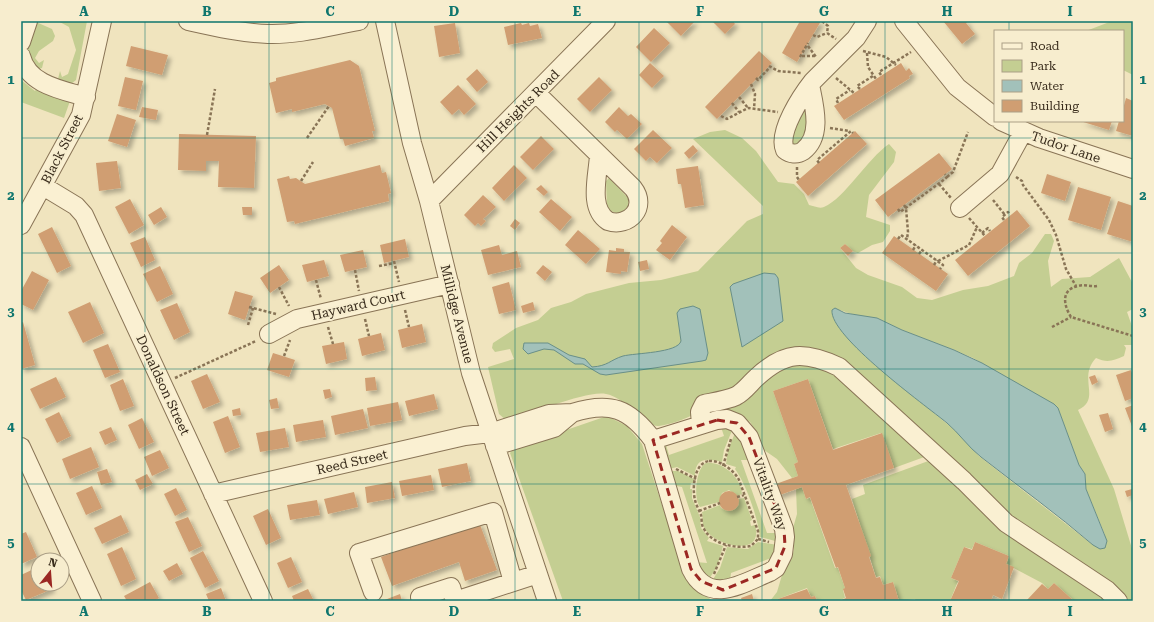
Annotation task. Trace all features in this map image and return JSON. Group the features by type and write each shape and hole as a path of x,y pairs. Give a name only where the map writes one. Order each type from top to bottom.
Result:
{"street":[{"path":"21,42 28,21"},
{"name":"Black Street","path":"21,225 81,115 102,21"},
{"path":"188,21 227,29 268,34 288,33 359,21"},
{"name":"Millidge Avenue","path":"385,21 412,142 430,201 471,373 492,440 548,601"},
{"name":"Hill Heights Road","path":"430,201 606,21"},
{"path":"804,78 820,62 850,44 867,21"},
{"path":"904,21 957,87 994,116"},
{"path":"21,56 28,72 40,81 86,97"},
{"path":"536,93 599,155"},
{"name":"Tudor Lane","path":"1003,122 1023,132 1133,169"},
{"path":"960,208 993,182 1003,170 1023,132"},
{"name":"Donaldson Street","path":"43,186 76,206 84,215 263,601"},
{"name":"Hayward Court","path":"269,334 297,319 450,284"},
{"path":"701,425 700,412 704,404 736,396 770,366 788,358 806,355 822,359 839,367 964,481 1006,523 1107,590 1118,601"},
{"path":"492,440 549,414 572,413 599,406 613,407 624,411 636,421 653,440 691,569 695,576 706,586"},
{"path":"653,440 717,420 727,419 737,423"},
{"name":"Vitality Way","path":"706,586 716,590 723,590 770,572 780,561 785,546 784,528 759,461 749,437 737,423"},
{"name":"Reed Street","path":"213,494 466,436 492,440"},
{"path":"21,447 92,601"},
{"path":"373,592 359,553 492,512 505,590"},
{"path":"422,601 420,597 451,587 455,601 505,590 538,574"}],"path":[{"path":"822,21 828,26 827,33"},
{"path":"813,35 817,36 827,33 863,52 883,56 894,62 896,66"},
{"path":"808,43 801,57 820,62 854,93"},
{"path":"882,75 879,72 923,45"},
{"path":"867,52 868,68 876,79"},
{"path":"756,78 758,80 770,66 778,71 804,78"},
{"path":"860,89 857,86 873,76"},
{"path":"751,84 755,94 754,109"},
{"path":"207,135 215,89"},
{"path":"838,103 836,99 850,90"},
{"path":"739,97 748,108"},
{"path":"732,103 739,112"},
{"path":"307,138 329,106"},
{"path":"720,116 727,119 748,108 774,110"},
{"path":"819,163 817,160 852,132 830,128 826,129"},
{"path":"898,209 900,212 905,206 925,191 941,182 953,172 968,132"},
{"path":"301,181 313,162"},
{"path":"797,163 797,177 799,180"},
{"path":"1003,170 1022,181 1023,186 1049,220 1056,235 1066,269 1076,286"},
{"path":"905,206 908,232 907,239"},
{"path":"1001,209 1005,215"},
{"path":"1004,220 1002,217 1008,212 1010,215"},
{"path":"934,265 938,261 964,251 969,246 977,227"},
{"path":"982,233 988,228 990,231"},
{"path":"898,239 901,235 938,261 943,265 940,269"},
{"path":"913,250 916,246"},
{"path":"919,254 922,250"},
{"path":"379,266 394,262"},
{"path":"1097,286 1076,286 1066,294 1064,300 1065,308 1071,317 1133,336"},
{"path":"279,287 297,319"},
{"path":"248,325 253,308"},
{"path":"1052,328 1071,317"},
{"path":"162,384 235,352 269,334"},
{"path":"723,466 726,450 737,423"},
{"path":"712,460 723,466 735,473 756,525 758,539 751,546 739,547 726,545 707,534 702,526 694,495 699,466 703,462 712,460"},
{"path":"737,497 744,495"},
{"path":"699,510 720,503"},
{"path":"706,586 719,566 726,545"}],"highlighted area":[{"path":"717,420 737,423 749,437 784,529 785,546 776,568 723,590 701,581 691,569 653,440"}],"green space":[{"path":"58,21 87,21 76,80 71,84 58,79 60,71 62,77 68,74 76,50 69,27"},
{"path":"1112,21 1133,21 1133,75 1124,70 1124,30 1089,30"},
{"path":"36,22 52,29 55,36 53,41 39,51 35,58 39,63 44,60 42,68 38,69 25,54 25,50"},
{"path":"21,80 35,91 38,86 70,101 64,118 21,102"},
{"path":"805,103 811,129 795,147 792,144 792,134"},
{"path":"725,130 742,138 756,151 778,182 794,184 804,194 809,205 820,208 832,202 840,195 889,144 896,152 894,162 869,195 866,217 890,225 890,231 883,242 872,245 858,253 852,251 845,244 840,248 856,268 868,275 902,287 917,298 932,300 963,290 988,286 1014,276 1019,263 1032,253 1045,234 1051,234 1054,241 1048,261 1051,287 1062,279 1090,277 1119,258 1133,284 1133,309 1127,312 1133,329 1133,345 1124,345 1126,348 1124,356 1117,359 1107,361 1096,358 1089,373 1088,400 1085,405 1078,410 1114,489 1133,552 1133,601 1125,601 1014,522 846,368 804,351 700,411 670,424 659,426 654,425 621,401 606,394 597,394 572,399 507,421 499,414 488,367 514,359 510,349 495,352 492,348 493,343 516,328 538,320 551,308 571,302 586,294 629,283 661,280 698,271 747,221 763,214 763,206 693,139 710,132","holes":["840,310 860,317 877,318 902,330 973,358 1058,408 1079,465 1085,474 1086,489 1105,535 1093,545 979,456 957,432 865,356 837,325 832,313"]},
{"path":"609,178 629,199 629,204 625,211 618,213 607,207 606,181"},
{"path":"796,360 830,368 927,456 894,468 881,433 833,449 808,379 773,391 798,462 794,464 798,476 792,478 777,459 764,450 757,433 750,422 729,411 716,411 772,370"},
{"path":"607,416 627,426 642,444 682,566 698,590 713,601 563,601 510,453 514,448"},
{"path":"721,427 733,428 724,450 722,462 704,460 700,462 697,465 695,476 677,467 665,470 661,447 666,445 669,455 724,436"},
{"path":"735,433 754,460 741,460 767,533 779,533 779,542 760,537 757,520 751,502 735,469 736,467 726,464 728,450"},
{"path":"931,460 1112,601 1074,601 1054,583 1048,589 1042,583 1006,564 1009,556 975,542 972,549 964,547 951,578 958,581 950,601 916,601 915,599 899,601 893,582 883,585 880,576 876,577 852,499 865,494 863,485"},
{"path":"706,463 712,463 724,467 730,471 738,482 742,494 737,496 729,490 722,493 719,502 700,507 696,490 700,471"},
{"path":"678,471 694,479 694,483 691,483 690,489 692,489 692,498 700,517 701,528 709,538 707,541 723,546 717,567 709,579 696,562 707,563 682,487 671,485 671,472"},
{"path":"802,487 806,499 810,498 835,568 838,568 845,588 843,590 845,598 837,601 817,601 815,596 811,597 807,588 778,599 778,601 770,601 777,592 782,575 792,558 794,549 793,528 797,514 796,489"},
{"path":"744,498 752,520 750,521 751,526 755,525 756,536 752,542 745,545 736,546 716,539 708,533 703,525 702,512 720,505 721,508 729,511 736,508 738,499"},
{"path":"758,542 778,545 771,558 731,573 730,581 712,581 720,568 727,547 748,549"}],"water":[{"path":"764,273 775,274 778,278 783,321 742,347 730,287 733,284"},
{"path":"693,306 700,309 708,353 706,360 606,375 600,374 583,364 575,364 554,350 544,349 528,354 523,349 524,343 548,343 569,355 585,359 592,367 605,364 623,356 655,352 672,348 678,345 681,341 677,313 680,309"},
{"path":"835,308 845,313 877,318 902,330 954,350 982,363 1054,404 1058,408 1079,465 1085,474 1086,489 1107,541 1105,548 1100,549 1093,545 981,457 947,423 880,370 846,336 835,322 832,310"}],"building":[{"path":"666,21 695,21 681,36"},
{"path":"712,21 733,21 735,24 725,34"},
{"path":"800,21 821,21 797,62 782,53"},
{"path":"943,21 969,21 966,23 975,34 962,44"},
{"path":"455,23 460,53 439,57 434,26"},
{"path":"521,23 522,25 529,23 530,26 538,24 542,38 508,45 504,27"},
{"path":"654,28 670,43 651,62 636,47"},
{"path":"131,46 168,55 162,75 126,66"},
{"path":"759,51 772,63 717,119 705,107"},
{"path":"350,60 359,66 375,131 372,131 374,138 345,146 343,139 340,139 332,108 325,104 292,112 292,109 276,113 269,83 276,81 276,78"},
{"path":"650,63 664,76 652,88 639,75"},
{"path":"901,63 906,71 909,68 913,74 909,76 910,78 844,120 834,106"},
{"path":"477,69 488,82 477,92 466,79"},
{"path":"125,77 143,81 136,110 118,106"},
{"path":"599,77 612,90 590,112 577,99"},
{"path":"458,85 476,104 464,115 459,109 452,115 440,102"},
{"path":"1126,98 1133,101 1133,136 1116,131 1119,122 1124,122 1124,105"},
{"path":"142,107 158,110 156,120 139,117"},
{"path":"619,107 628,116 631,114 642,124 627,139 617,130 615,132 605,122"},
{"path":"117,114 136,120 127,147 108,141"},
{"path":"1083,122 1112,122 1109,130"},
{"path":"653,130 672,148 657,163 650,157 646,161 634,149"},
{"path":"855,131 867,144 808,196 796,182"},
{"path":"179,134 256,136 254,188 218,187 219,161 206,161 206,171 178,170"},
{"path":"541,136 554,149 533,170 520,157"},
{"path":"693,145 698,151 689,159 684,153"},
{"path":"939,153 952,169 888,217 875,200"},
{"path":"117,161 121,188 99,191 96,163"},
{"path":"380,165 382,173 386,172 391,193 388,194 389,201 295,224 294,221 287,222 277,179 289,176 290,179 296,178 305,184"},
{"path":"514,165 527,178 504,201 492,188"},
{"path":"698,166 704,205 685,208 681,184 678,184 676,169"},
{"path":"1047,174 1071,182 1065,201 1041,193"},
{"path":"541,185 548,192 544,196 536,189"},
{"path":"1078,187 1111,197 1101,230 1068,220"},
{"path":"483,195 496,207 483,219 486,221 481,226 478,223 475,226 464,215"},
{"path":"130,199 144,225 129,234 115,207"},
{"path":"551,199 572,217 560,231 539,212"},
{"path":"1118,201 1133,206 1133,242 1107,234"},
{"path":"161,207 167,217 154,225 148,215"},
{"path":"242,207 252,207 252,215 243,215"},
{"path":"1017,210 1030,226 968,276 955,260"},
{"path":"515,219 520,223 515,230 510,226"},
{"path":"672,225 687,237 670,260 656,250 662,243 660,241"},
{"path":"52,227 71,266 57,273 38,234"},
{"path":"578,230 600,249 586,264 565,245"},
{"path":"894,236 948,274 936,291 882,253"},
{"path":"145,237 155,260 141,267 130,243"},
{"path":"405,239 409,257 384,263 380,245"},
{"path":"845,244 853,251 848,256 840,248"},
{"path":"499,245 502,255 517,251 521,267 488,275 481,250"},
{"path":"616,248 624,249 624,252 630,252 627,272 621,271 621,274 606,272 609,250 616,251"},
{"path":"363,250 367,267 345,272 340,255"},
{"path":"324,260 329,276 307,282 302,265"},
{"path":"647,260 649,269 640,271 638,262"},
{"path":"279,265 289,280 270,293 260,278"},
{"path":"543,265 552,272 545,281 536,273"},
{"path":"160,266 173,294 157,302 143,274"},
{"path":"32,271 49,280 33,310 21,304 21,291"},
{"path":"509,282 516,310 499,314 492,287"},
{"path":"235,291 253,296 245,320 228,314"},
{"path":"90,302 104,333 83,343 68,312"},
{"path":"533,302 535,310 523,313 521,306"},
{"path":"177,303 190,332 174,340 160,310"},
{"path":"23,322 35,365 21,369 21,323"},
{"path":"422,324 426,342 402,348 398,330"},
{"path":"381,333 385,350 362,356 358,339"},
{"path":"344,342 347,359 326,364 322,346"},
{"path":"108,344 120,372 105,378 93,350"},
{"path":"273,353 295,360 289,377 267,370"},
{"path":"1131,370 1133,376 1133,398 1125,401 1116,375"},
{"path":"207,374 220,402 203,409 191,381"},
{"path":"1095,375 1098,382 1092,385 1089,377"},
{"path":"56,377 66,397 40,409 30,389"},
{"path":"375,377 377,390 366,391 365,378"},
{"path":"123,379 134,406 120,411 110,385"},
{"path":"808,379 833,450 882,433 894,468 846,485 871,556 869,557 876,578 880,577 883,585 893,582 899,601 839,601 846,598 843,589 845,588 838,567 836,568 810,497 806,499 802,487 777,496 773,485 798,476 794,464 798,462 773,391"},
{"path":"330,389 332,397 325,399 323,390"},
{"path":"434,394 438,409 409,416 405,401"},
{"path":"277,398 279,408 271,409 269,400"},
{"path":"398,402 402,420 370,426 367,408"},
{"path":"1133,405 1133,429 1125,408"},
{"path":"240,408 241,415 233,416 232,410"},
{"path":"363,409 368,428 335,435 331,416"},
{"path":"59,412 71,436 57,443 45,419"},
{"path":"1108,413 1113,429 1105,432 1099,415"},
{"path":"228,416 240,447 225,453 213,422"},
{"path":"142,418 154,442 139,449 128,425"},
{"path":"323,420 326,437 296,442 293,425"},
{"path":"111,427 117,440 105,445 99,432"},
{"path":"285,428 289,447 260,452 256,433"},
{"path":"91,447 99,467 70,479 62,459"},
{"path":"160,450 169,468 152,476 144,457"},
{"path":"467,463 471,481 442,487 438,469"},
{"path":"107,469 112,482 101,485 97,472"},
{"path":"147,474 153,484 140,490 135,480"},
{"path":"431,475 434,490 402,496 399,481"},
{"path":"392,482 395,498 367,503 365,487"},
{"path":"92,486 102,508 86,515 76,493"},
{"path":"176,488 187,510 175,516 164,494"},
{"path":"1132,489 1133,495 1127,497 1125,491"},
{"path":"729,491 736,494 739,501 736,508 729,511 722,508 719,501 722,494"},
{"path":"354,492 358,507 328,514 324,499"},
{"path":"317,500 320,515 290,520 287,505"},
{"path":"268,509 281,538 266,545 253,516"},
{"path":"121,515 129,532 102,544 94,528"},
{"path":"188,517 202,546 189,552 175,522"},
{"path":"479,522 497,570 465,581 459,562 392,586 381,557"},
{"path":"26,532 35,552 30,552 30,560 21,564 21,534"},
{"path":"975,542 1009,556 1006,564 1014,567 1002,599 993,595 991,601 950,601 959,581 951,578 964,547 972,550"},
{"path":"122,547 136,579 121,586 107,554"},
{"path":"203,551 219,581 205,588 190,558"},
{"path":"291,557 302,582 288,588 277,563"},
{"path":"177,563 183,574 169,581 163,571"},
{"path":"30,571 30,592 45,592 26,600 21,590 21,575"},
{"path":"150,582 159,598 154,601 127,601 124,596"},
{"path":"1054,583 1074,601 1026,601 1042,584 1048,589"},
{"path":"221,588 226,601 209,601 206,594"},
{"path":"308,589 314,601 294,601 292,596"},
{"path":"807,589 811,597 815,596 817,601 778,601 778,599"},
{"path":"400,594 402,601 382,601"},
{"path":"752,594 754,601 742,601 741,598"}]}
